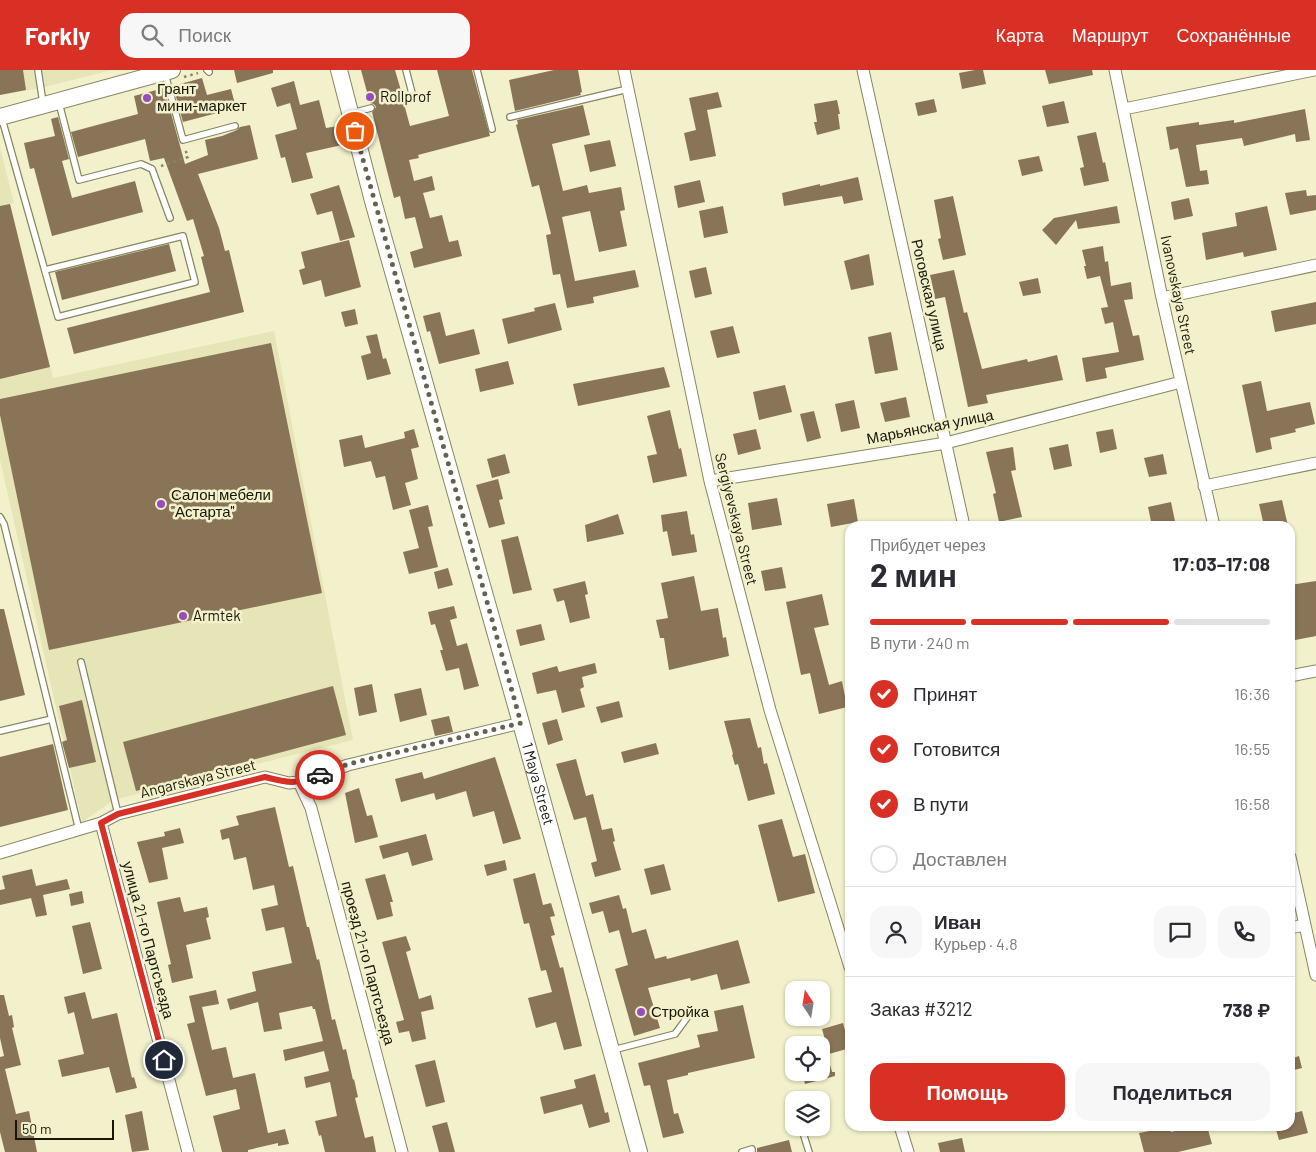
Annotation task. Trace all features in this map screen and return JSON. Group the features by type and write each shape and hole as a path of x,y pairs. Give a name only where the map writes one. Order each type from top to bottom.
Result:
{"street":[{"name":"1 Maya Street","path":"339,70 376,211 521,723 639,1152"},
{"name":"Sergiyevskaya Street","path":"624,70 710,480 770,710 845,951"},
{"name":"Роговская улица","path":"863,70 963,521"},
{"name":"Ivanovskaya Street","path":"1115,70 1162,298 1213,521"},
{"path":"1124,109 1314,70"},
{"path":"1,117 132,78 168,75"},
{"path":"1162,298 1316,265"},
{"name":"Марьянская улица","path":"710,480 946,443 1181,382"},
{"path":"1204,486 1316,462"},
{"path":"1295,675 1316,671"},
{"name":"Angarskaya Street","path":"0,853 101,823 118,814 265,777 289,783 299,782 348,764 521,723"},
{"name":"проезд 21-го Партсъезда","path":"299,782 311,808 402,1152"},
{"name":"улица 21-го Партсъезда","path":"101,823 188,1152"},
{"path":"1295,880 1316,975"},
{"path":"1295,927 1305,925"},
{"path":"902,1131 908,1152"}],"lane":[{"path":"38,70 79,180 140,164 152,169 170,218"},
{"path":"403,99 413,97 406,70"},
{"path":"477,70 492,129"},
{"path":"168,75 183,140 235,126"},
{"path":"510,117 628,89"},
{"path":"350,114 371,108"},
{"path":"1,117 58,317 195,282 183,236 45,270"},
{"path":"0,517 4,524 79,830"},
{"path":"81,662 118,814"},
{"path":"0,731 52,719"},
{"path":"611,1051 674,1034 692,1011"},
{"path":"804,1136 809,1152"},
{"path":"742,1152 752,1149 752,1152"}],"path":[{"path":"168,75 208,71"},
{"path":"152,169 188,157 183,140"}],"shaded area":[{"path":"0,70 112,70 41,88 0,95"},
{"path":"0,147 14,203 10,204 53,378 274,331 353,740 114,800 82,822 0,460"}],"building":[{"path":"0,70 23,70 26,90 0,95"},
{"path":"234,70 273,70 273,73 237,83"},
{"path":"361,70 395,70 402,94 399,100 404,104 410,126 449,116 437,70 472,70 490,136 418,155 419,158 409,160 414,181 432,176 435,190 423,193 430,218 442,215 449,242 458,240 462,256 414,268 410,252 423,248 415,217 405,219 400,196 394,198 372,112 376,107 370,103"},
{"path":"554,70 578,70 581,95 515,111 509,80"},
{"path":"983,70 986,84 962,89 959,73"},
{"path":"1045,70 1092,70 1093,75 1049,84"},
{"path":"202,78 207,95 231,89 236,108 183,122 173,86"},
{"path":"294,81 300,105 319,100 326,128 338,126 342,145 306,153 313,178 292,183 285,157 281,158 275,135 297,129 290,103 277,107 271,88"},
{"path":"164,88 185,164 208,155 205,140 222,136 240,127 250,125 258,159 198,174 219,228 225,251 229,250 244,312 74,354 67,328 210,292 201,257 204,256 193,219 187,221 164,158 150,161 145,139 78,157 71,132 138,114 134,96"},
{"path":"718,92 722,107 707,110 716,156 690,161 684,133 696,130 689,98"},
{"path":"934,99 937,112 918,116 915,103"},
{"path":"837,100 840,114 838,114 840,129 817,135 814,122 817,122 814,104"},
{"path":"1064,101 1069,123 1047,127 1042,106"},
{"path":"583,105 590,135 552,144 563,191 587,185 589,193 621,187 625,210 620,211 627,246 599,252 590,211 562,217 575,281 635,270 639,287 593,297 594,303 567,308 560,274 553,275 546,235 551,234 539,185 532,187 516,125 518,124 517,120"},
{"path":"1305,109 1310,140 1296,142 1295,134 1244,146 1242,138 1196,145 1200,171 1207,170 1209,184 1186,187 1178,148 1170,150 1166,127 1199,122 1199,125 1234,120 1234,123"},
{"path":"58,117 69,159 62,161 72,198 135,181 143,212 52,236 34,168 30,169 24,143 55,136 51,119"},
{"path":"1096,132 1109,181 1084,186 1080,168 1084,167 1077,136"},
{"path":"610,140 616,166 590,172 584,145"},
{"path":"1039,156 1043,171 1022,176 1018,160"},
{"path":"858,177 863,200 844,204 842,196 784,206 782,193"},
{"path":"700,180 705,202 678,208 674,186"},
{"path":"339,185 355,237 340,241 332,211 317,215 310,194"},
{"path":"1306,190 1307,196 1316,195 1316,210 1290,215 1285,193"},
{"path":"953,196 966,255 943,260 938,239 941,238 934,200"},
{"path":"1189,198 1193,216 1174,220 1171,202"},
{"path":"10,204 50,367 0,379 0,206"},
{"path":"723,206 728,233 704,238 699,211"},
{"path":"1117,206 1120,223 1078,229 1076,220 1056,245 1042,230 1054,218"},
{"path":"1267,206 1277,250 1244,257 1243,252 1206,260 1202,233 1237,226 1235,213"},
{"path":"349,240 361,287 325,297 321,280 303,285 299,270 305,268 301,252"},
{"path":"169,244 176,271 62,300 55,272"},
{"path":"1103,246 1105,262 1108,261 1111,286 1131,282 1133,299 1124,300 1133,336 1139,335 1144,360 1105,368 1107,378 1086,382 1082,358 1119,352 1113,322 1105,324 1101,308 1108,307 1100,276 1087,279 1084,266 1086,266 1082,250"},
{"path":"869,254 874,285 851,290 844,261"},
{"path":"706,267 712,294 695,298 689,271"},
{"path":"954,270 964,313 967,312 982,369 1027,359 1028,362 1057,355 1063,380 986,395 988,403 968,407 945,297 935,299 930,275"},
{"path":"1038,278 1041,293 1023,296 1019,282"},
{"path":"1316,302 1316,324 1275,332 1271,311"},
{"path":"555,303 562,330 508,344 502,319 535,311 534,308"},
{"path":"355,309 358,324 345,327 341,312"},
{"path":"440,312 446,336 474,329 480,354 439,364 430,331 427,332 423,316"},
{"path":"733,326 740,353 717,358 710,331"},
{"path":"891,332 898,370 875,374 868,337"},
{"path":"377,334 383,359 386,358 391,374 367,380 361,356 371,353 366,336"},
{"name":"Салон мебели \"Астарта\"","path":"271,343 322,593 49,650 0,415 0,399"},
{"path":"508,361 514,384 480,392 475,369"},
{"path":"664,367 670,387 578,406 573,384"},
{"path":"1261,381 1267,411 1310,402 1315,424 1295,429 1296,432 1270,438 1272,449 1256,453 1242,385"},
{"path":"785,385 792,412 759,420 753,392"},
{"path":"906,397 910,417 885,422 880,403"},
{"path":"854,400 860,428 841,432 835,404"},
{"path":"670,410 687,476 653,483 647,456 657,454 647,416"},
{"path":"814,411 821,438 807,442 800,414"},
{"path":"414,429 419,447 411,449 418,479 405,483 411,505 393,510 385,476 376,478 371,461 344,467 339,440 362,435 365,448 405,438 404,432"},
{"path":"756,429 761,449 738,455 733,434"},
{"path":"1113,429 1117,449 1100,453 1096,432"},
{"path":"1068,444 1072,466 1054,470 1049,448"},
{"path":"1013,447 1016,470 1011,471 1022,517 999,521 993,494 996,493 986,452"},
{"path":"505,454 510,473 492,478 487,459"},
{"path":"1163,454 1167,474 1149,477 1144,458"},
{"path":"498,479 503,499 499,500 505,524 489,528 476,485"},
{"path":"777,498 782,525 752,530 748,503"},
{"path":"854,499 858,521 845,521 845,524 831,527 827,504"},
{"path":"1282,500 1287,521 1263,521 1259,504"},
{"path":"1171,502 1175,521 1151,521 1148,507"},
{"path":"428,505 433,526 428,527 438,567 409,574 403,552 419,548 409,510"},
{"path":"687,511 691,535 694,534 697,552 672,556 667,531 663,532 661,515"},
{"path":"618,514 624,534 587,542 585,525"},
{"path":"518,536 532,590 513,594 501,540"},
{"path":"782,567 786,588 765,591 761,571"},
{"path":"448,568 453,585 438,589 434,572"},
{"path":"694,576 701,611 718,608 723,638 726,637 729,656 669,670 664,638 660,638 656,620 668,618 661,583"},
{"path":"585,581 588,594 585,595 590,618 570,623 564,600 557,602 553,589"},
{"path":"1316,581 1316,636 1295,640 1295,584"},
{"path":"822,594 829,625 814,628 829,685 842,681 845,708 819,714 810,673 801,675 786,602"},
{"path":"454,606 457,618 450,620 457,646 467,643 479,686 464,690 459,668 446,671 440,650 443,650 435,624 431,625 428,612"},
{"path":"0,609 4,609 25,695 0,701"},
{"path":"541,624 545,640 520,646 516,630"},
{"path":"595,663 597,673 582,677 584,687 580,689 585,707 562,713 556,690 537,694 532,673 557,666 559,672"},
{"path":"372,684 377,712 359,716 354,688"},
{"path":"333,686 346,735 136,791 123,742"},
{"path":"421,688 427,715 400,722 394,694"},
{"path":"82,700 96,762 69,768 62,742 67,740 59,706"},
{"path":"619,701 623,717 601,723 596,707"},
{"path":"449,716 453,732 435,736 431,720"},
{"path":"750,718 758,748 761,747 764,764 767,763 775,794 748,801 738,764 735,765 732,755 724,721"},
{"path":"557,719 563,740 548,745 542,723"},
{"path":"656,743 659,754 624,763 621,752"},
{"path":"53,744 68,810 0,827 0,757"},
{"path":"495,757 521,839 503,844 494,811 473,817 466,791 436,800 434,793 401,802 395,779 422,772 424,779"},
{"path":"576,759 586,796 593,794 602,830 612,828 615,841 613,842 621,870 595,877 591,863 597,861 586,817 574,820 556,764"},
{"path":"359,788 367,816 372,815 378,837 355,843 345,793"},
{"path":"275,807 289,867 293,866 307,927 309,927 317,960 319,959 332,1020 335,1019 343,1050 346,1049 358,1097 355,1098 365,1138 373,1136 376,1152 325,1152 315,1121 337,1116 330,1082 306,1088 304,1077 329,1071 324,1051 285,1061 283,1050 323,1041 315,1009 312,1006 279,1013 282,1029 264,1032 258,1002 230,1010 227,999 256,991 252,972 292,963 284,927 266,931 261,909 278,905 274,885 253,890 246,857 234,860 229,838 222,840 220,830 239,825 236,816"},
{"path":"782,819 793,857 805,854 815,893 778,902 758,825"},
{"path":"180,828 184,843 162,848 168,879 149,883 137,842 165,836 164,832"},
{"path":"426,834 433,860 412,866 408,852 383,859 379,846"},
{"path":"505,860 507,870 487,876 484,865"},
{"path":"664,864 671,890 651,895 644,869"},
{"path":"32,869 36,886 67,879 70,889 43,895 47,915 36,917 31,898 0,905 0,890 5,889 2,876"},
{"path":"535,873 543,905 551,903 555,916 550,917 555,935 551,936 560,968 563,967 582,1046 564,1050 556,1022 536,1028 528,998 552,992 546,970 541,971 529,923 524,924 513,879"},
{"path":"385,874 393,902 390,902 393,916 377,920 365,879"},
{"path":"82,891 84,903 71,906 69,894"},
{"path":"619,895 623,909 626,908 632,933 646,929 655,959 666,956 667,959 738,940 750,983 721,990 717,974 691,981 690,978 648,988 660,1028 634,1036 615,969 628,965 619,930 609,933 603,911 592,914 589,903"},
{"path":"180,897 184,912 207,907 209,917 206,918 211,939 186,945 193,978 172,983 168,965 171,964 157,902"},
{"path":"90,922 102,969 83,974 72,926"},
{"path":"406,936 411,950 406,952 419,999 431,995 434,1009 421,1012 426,1039 412,1042 409,1031 399,1033 396,1022 404,1020 382,942"},
{"path":"216,990 219,1004 202,1007 212,1050 226,1047 233,1078 255,1073 268,1133 285,1129 289,1144 278,1146 278,1143 248,1150 248,1152 222,1152 213,1116 240,1109 236,1089 206,1096 187,1024 195,1022 189,996"},
{"path":"85,992 92,1019 117,1013 132,1078 134,1077 137,1088 116,1093 109,1067 62,1077 58,1060 84,1054 74,1012 68,1014 64,997"},
{"path":"0,995 4,995 9,1016 12,1015 14,1027 12,1028 21,1065 5,1069 16,1114 29,1111 37,1152 5,1152 0,1132 0,1057 4,1056 0,1038"},
{"path":"743,1005 755,1058 688,1073 688,1075 667,1080 674,1114 678,1113 684,1133 663,1138 650,1085 644,1086 638,1063 700,1047 697,1035 718,1031 714,1011"},
{"path":"843,1023 845,1049 830,1054 830,1036 824,1036 822,1029"},
{"path":"1299,1056 1302,1068 1295,1070 1295,1057"},
{"path":"435,1060 445,1102 426,1107 415,1065"},
{"path":"830,1065 832,1072 835,1072 835,1076 830,1077"},
{"path":"595,1074 605,1113 608,1112 610,1122 589,1128 582,1104 544,1114 540,1097 576,1088 574,1080"},
{"path":"804,1081 816,1081 805,1084"},
{"path":"142,1111 149,1150 132,1152 125,1115"},
{"path":"1302,1111 1308,1133 1279,1140 1276,1131 1295,1131 1295,1113"},
{"path":"447,1122 455,1152 439,1152 432,1126"},
{"path":"1149,1131 1208,1131 1212,1144 1178,1152 1144,1152 1139,1133"},
{"path":"962,1138 965,1152 940,1152 938,1143"},
{"path":"789,1140 792,1152 757,1152 757,1148"}],"way so far":[{"path":"320,775 348,764 521,723 355,131"}],"place":[{"name":"Rollprof","path":"370,97"},
{"name":"Грант мини-маркет","path":"147,98"},
{"name":"Салон мебели \"Астарта\"","path":"161,504"},
{"name":"Armtek","path":"183,616"},
{"name":"Стройка","path":"641,1012"}],"route":[{"path":"164,1060 101,823 118,814 265,777 289,783 299,782 320,775"}]}
